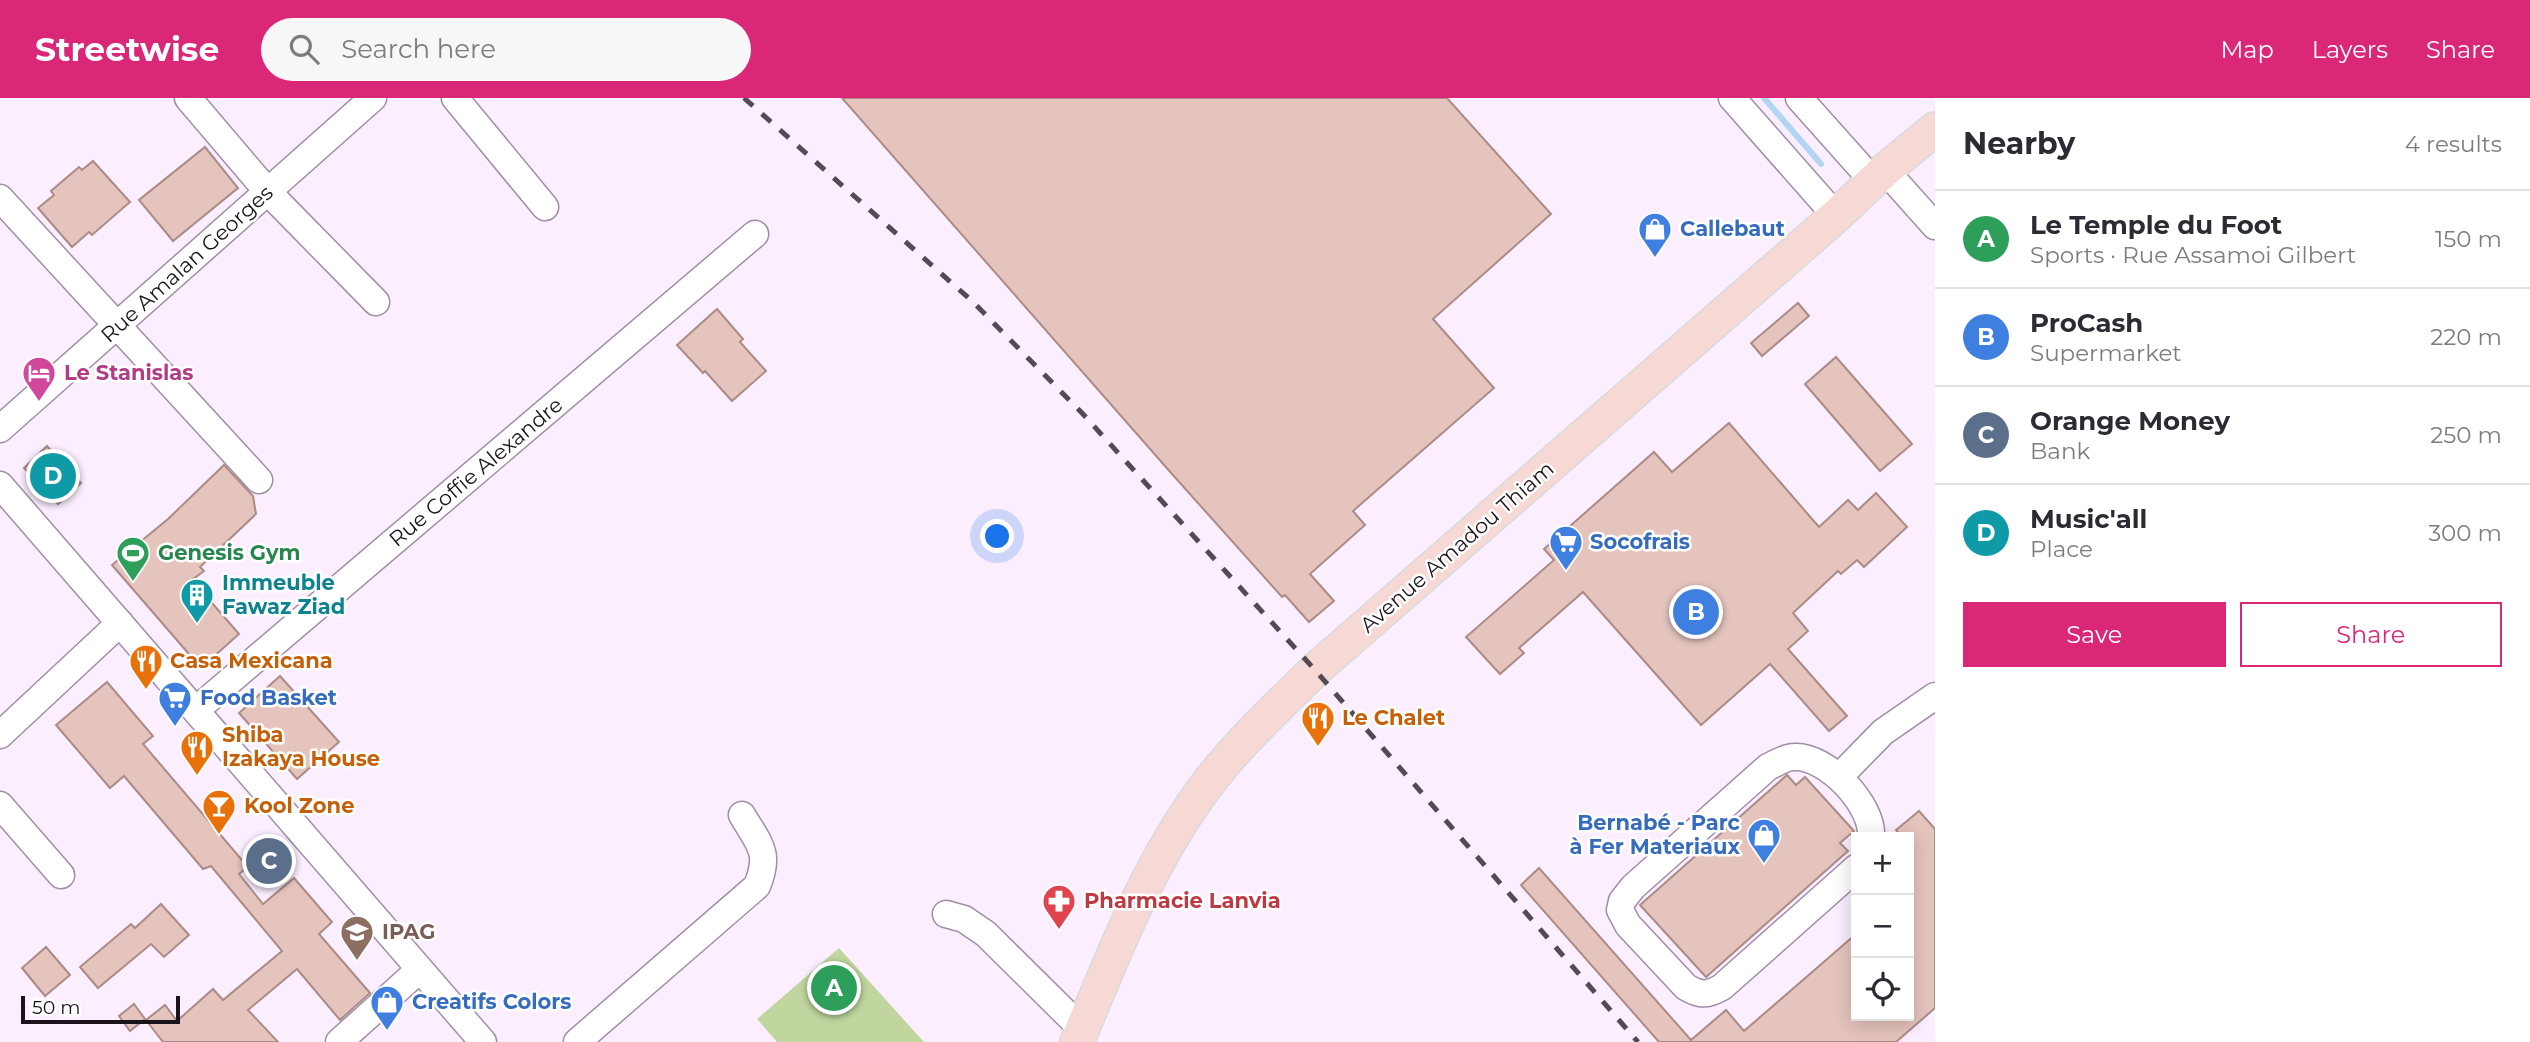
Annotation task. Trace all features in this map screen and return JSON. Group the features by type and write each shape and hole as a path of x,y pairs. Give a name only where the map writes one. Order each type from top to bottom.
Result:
{"main road":[{"name":"Avenue Amadou Thiam","path":"1080,1036 1127,925 1176,829 1243,740 1315,670 1836,216 1879,175 1935,129"}],"street":[{"path":"188,98 268,192 376,302"},
{"name":"Rue Amalan Georges","path":"0,429 373,98"},
{"path":"455,98 545,207"},
{"path":"1732,98 1836,216"},
{"path":"1799,98 1935,226"},
{"path":"0,198 259,481"},
{"name":"Rue Coffie Alexandre","path":"197,709 755,234"},
{"path":"0,485 483,1042"},
{"path":"0,735 120,623"},
{"path":"1839,776 1883,732 1935,696"},
{"path":"1851,872 1722,987 1710,993 1698,994 1686,987 1628,925 1620,910 1622,901 1633,887 1768,767 1794,757 1822,764 1839,776 1869,816 1872,832"},
{"path":"0,805 61,875"},
{"path":"576,1042 757,886 763,873 764,852 742,815"},
{"path":"946,914 964,919 986,933 1080,1036"},
{"path":"339,1042 419,970"}],"green space":[{"path":"839,948 924,1042 777,1042 757,1019"}],"building":[{"path":"842,98 1447,98 1551,214 1433,319 1494,388 1353,511 1365,525 1310,574 1334,601 1309,622 1285,595 1282,597 1172,474"},
{"path":"205,147 238,188 173,241 139,200"},
{"path":"93,161 130,202 92,235 89,232 72,247 38,208 54,195 51,191 79,167 82,170"},
{"path":"1798,303 1809,316 1762,356 1751,343"},
{"path":"717,309 743,339 740,342 766,371 732,401 677,345"},
{"path":"1836,357 1912,444 1880,471 1805,384"},
{"path":"1729,423 1819,527 1848,500 1858,510 1876,493 1907,527 1864,567 1857,560 1841,574 1838,571 1793,613 1808,631 1788,649 1847,716 1829,731 1770,664 1701,725 1583,592 1519,648 1524,653 1500,674 1466,637 1554,560 1544,549 1654,452 1672,472"},
{"path":"47,446 81,483 58,504 24,468"},
{"path":"224,465 253,496 256,514 200,567 204,571 192,580 239,634 201,668 112,565 168,519"},
{"path":"280,676 339,742 297,779 239,713"},
{"path":"107,682 153,736 143,744 248,867 239,874 263,904 294,878 332,922 319,934 370,993 340,1020 297,969 248,1010 278,1042 163,1042 146,1020 165,1005 177,1021 213,989 223,1000 282,951 211,866 203,869 124,776 110,788 56,725"},
{"path":"1787,775 1796,785 1805,777 1854,831 1840,843 1848,851 1706,977 1640,905"},
{"path":"1919,811 1935,829 1935,1008 1896,1042 1659,1042 1521,885 1539,868 1691,1040 1726,1010 1744,1031 1851,938 1851,1021 1914,1021 1914,832 1896,830"},
{"path":"161,904 189,935 164,957 151,944 98,988 80,967 131,924 135,928"},
{"path":"46,947 70,975 45,996 22,968"},
{"path":"134,1004 145,1019 130,1031 119,1016"}],"waterway":[{"path":"1764,98 1821,164"}],"railway":[{"path":"744,98 972,301 1082,413 1315,670 1638,1042"}],"place":[{"name":"Callebaut","path":"1655,259"},
{"name":"Le Stanislas","path":"39,403"},
{"name":"Music'all","path":"53,476"},
{"name":"Socofrais","path":"1566,572"},
{"name":"Genesis Gym","path":"133,583"},
{"name":"ProCash","path":"1696,612"},
{"name":"Immeuble Fawaz Ziad","path":"197,625"},
{"name":"Casa Mexicana","path":"146,691"},
{"name":"Food Basket","path":"175,728"},
{"name":"Le Chalet","path":"1318,748"},
{"name":"Shiba Izakaya House","path":"197,777"},
{"name":"Kool Zone","path":"219,836"},
{"name":"Orange Money","path":"269,861"},
{"name":"Bernabé - Parc à Fer Materiaux","path":"1764,865"},
{"name":"Pharmacie Lanvia","path":"1059,931"},
{"name":"IPAG","path":"357,962"},
{"name":"Le Temple du Foot","path":"834,988"},
{"name":"Creatifs Colors","path":"387,1032"}]}
